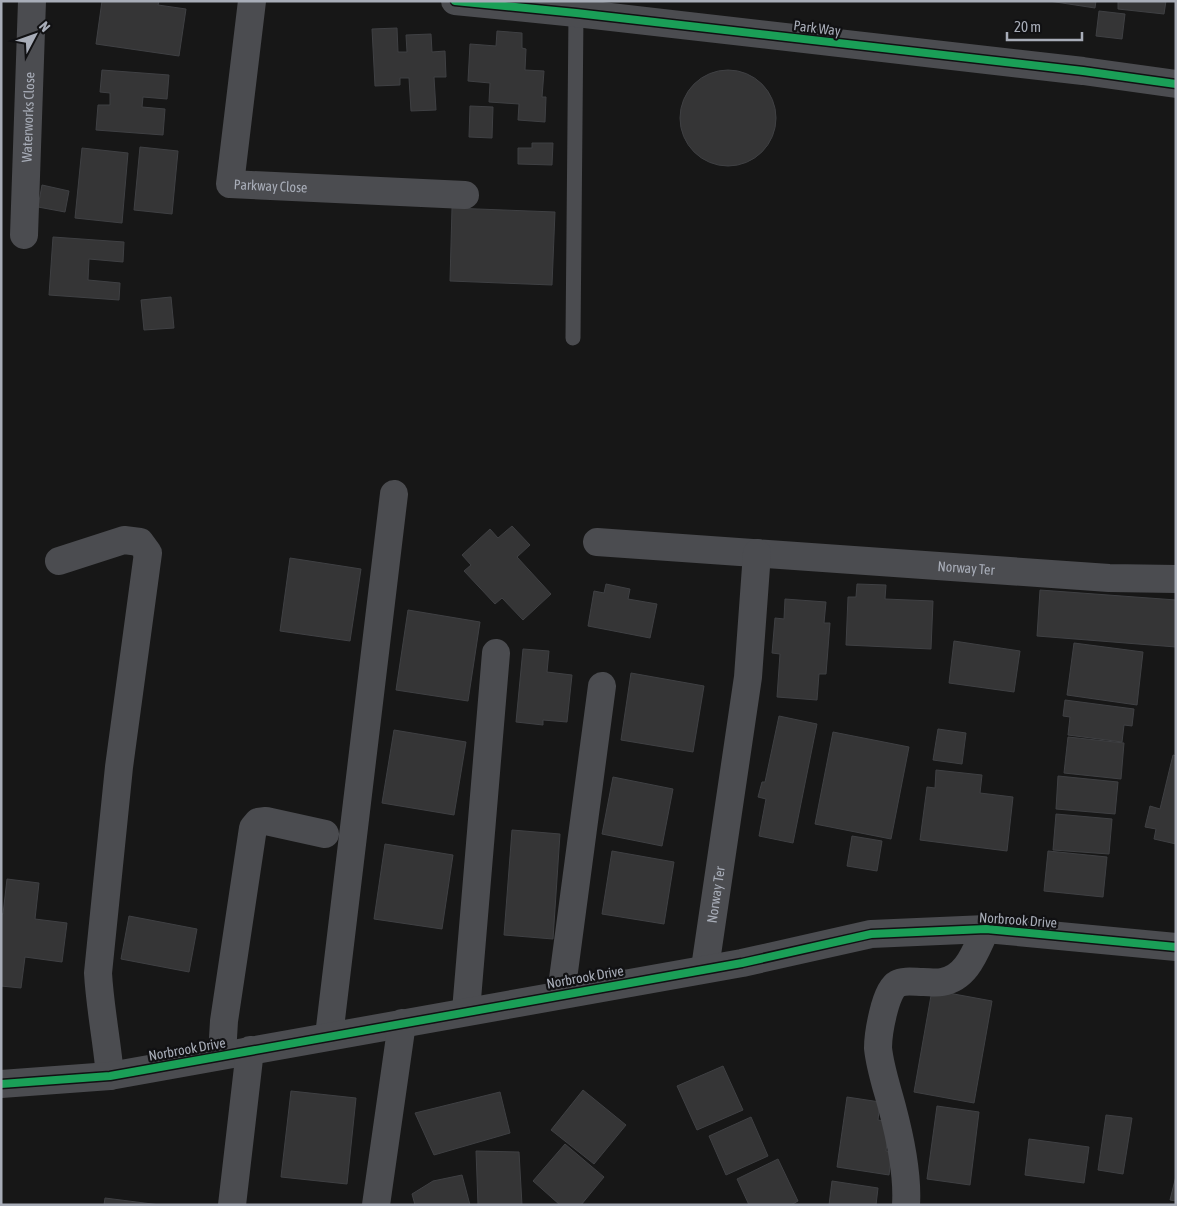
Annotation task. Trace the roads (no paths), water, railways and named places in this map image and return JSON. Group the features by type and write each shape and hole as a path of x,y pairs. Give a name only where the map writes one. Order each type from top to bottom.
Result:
{"street":[{"name":"Waterworks Close","path":"24,235 32,1"},
{"name":"Parkway Close","path":"252,1 230,184 465,195"},
{"name":"Park Way","path":"454,1 576,13 1083,71 1176,84"},
{"path":"329,1036 394,494"},
{"path":"59,561 124,540 140,542 148,553 119,767 98,973 110,1076"},
{"name":"Norway Ter","path":"597,542 1110,578 1176,579"},
{"name":"Norway Ter","path":"705,968 748,677 757,553"},
{"path":"466,1011 496,653"},
{"path":"561,994 602,686"},
{"path":"222,1055 224,1021 253,828 258,822 266,821 325,834"},
{"path":"906,1205 907,1187 895,1118 878,1047 885,1006 891,990 897,984 908,982 943,982 964,970 986,929"},
{"name":"Norbrook Drive","path":"1,1084 110,1076 742,962 871,934 986,929 1176,947"},
{"path":"376,1205 402,1023"},
{"path":"232,1205 250,1050"}],"lane":[{"path":"573,338 576,13"}]}
